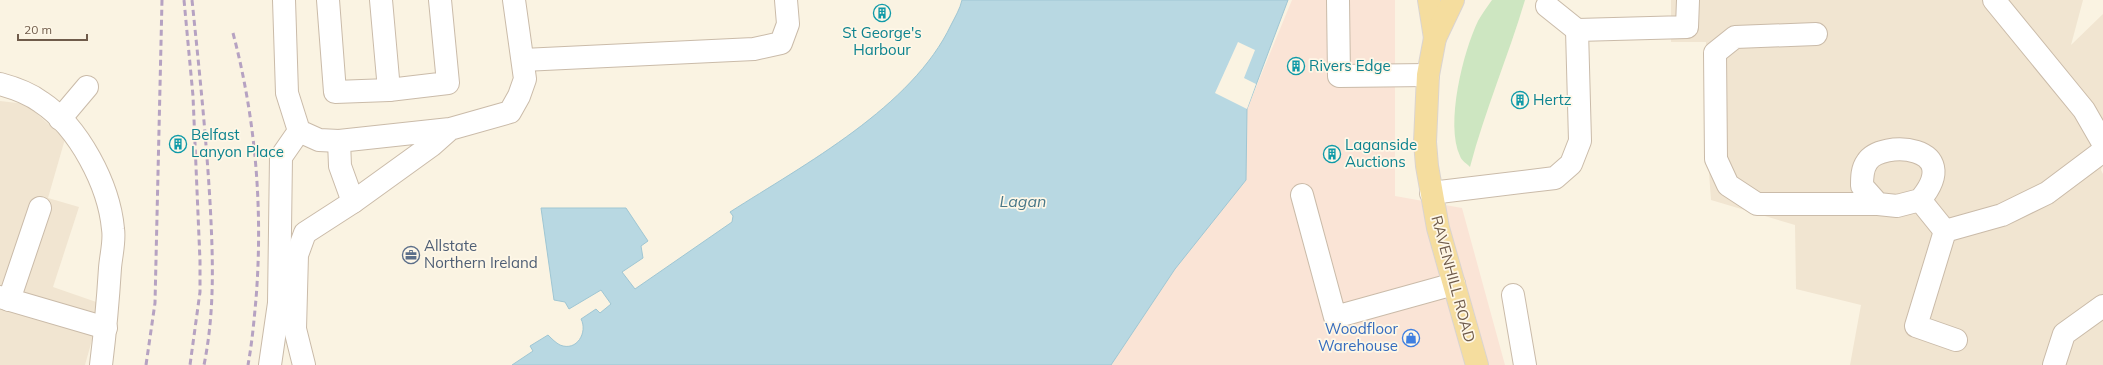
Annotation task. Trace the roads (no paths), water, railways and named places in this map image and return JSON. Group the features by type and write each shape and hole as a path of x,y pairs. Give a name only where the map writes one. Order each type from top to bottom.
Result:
{"main road":[{"path":"1429,0 1435,38"},
{"name":"RAVENHILL ROAD","path":"1453,0 1435,38 1428,76 1425,142 1430,193 1477,365"}],"street":[{"path":"270,365 279,302 282,157 298,131 287,93 284,0"},
{"path":"328,0 335,92 389,90 448,83 440,0"},
{"path":"382,0 389,90"},
{"path":"298,131 319,140 339,141 450,129 510,112 519,96 524,79 514,0"},
{"path":"522,60 754,49 781,43 788,24 786,0"},
{"path":"1338,0 1339,76 1428,76"},
{"path":"1547,6 1577,30 1687,27 1688,0"},
{"path":"1994,0 2084,110 2103,143"},
{"name":"RAVENHILL ROAD","path":"1430,193 1555,178 1571,164 1580,141 1577,30"},
{"path":"1816,34 1734,37 1715,53 1716,159 1728,185 1757,204 1878,204 1897,206 1920,200 1931,187 1934,172 1931,161 1919,152 1890,150 1879,151 1868,161 1862,173 1862,186 1878,204"},
{"path":"0,84 18,89 42,103 60,119 78,140 88,157 108,199 114,230 106,328 101,365"},
{"path":"60,119 87,87"},
{"path":"304,365 295,329 297,255 305,233 354,202 432,145 450,129"},
{"path":"339,141 340,166 354,202"},
{"path":"1945,231 2002,215 2047,193 2103,150"},
{"path":"1302,195 1335,317 1454,284"},
{"path":"1920,200 1945,231"},
{"path":"40,208 4,298 106,328"},
{"path":"1945,231 1916,326 1956,340"},
{"path":"1513,295 1525,365"},
{"path":"2054,365 2064,334 2103,306"}],"water":[{"name":"Lagan","path":"962,0 1288,0 1247,109 1246,180 1175,269 1111,365 512,365 533,351 530,346 548,335 560,345 571,346 576,343 580,340 582,335 583,324 581,319 596,309 600,313 611,304 601,290 569,309 565,302 554,300 541,208 626,208 648,241 641,246 643,258 622,272 635,289 732,222 733,216 730,212 823,153 884,108 911,82 933,55 959,10"}],"railway":[{"path":"146,365 155,303 162,0"},
{"path":"184,0 193,96 200,261 200,292 190,365"},
{"path":"192,0 200,75 212,243 212,304 208,345 204,365"},
{"path":"233,33 241,66 252,132 258,199 258,266 252,340 248,365"}],"place":[{"name":"St George's Harbour","path":"882,13"},
{"name":"Rivers Edge","path":"1296,66"},
{"name":"Hertz","path":"1520,100"},
{"name":"Belfast Lanyon Place","path":"178,144"},
{"name":"Laganside Auctions","path":"1332,154"},
{"name":"Allstate Northern Ireland","path":"411,255"},
{"name":"Woodfloor Warehouse","path":"1411,338"}]}
